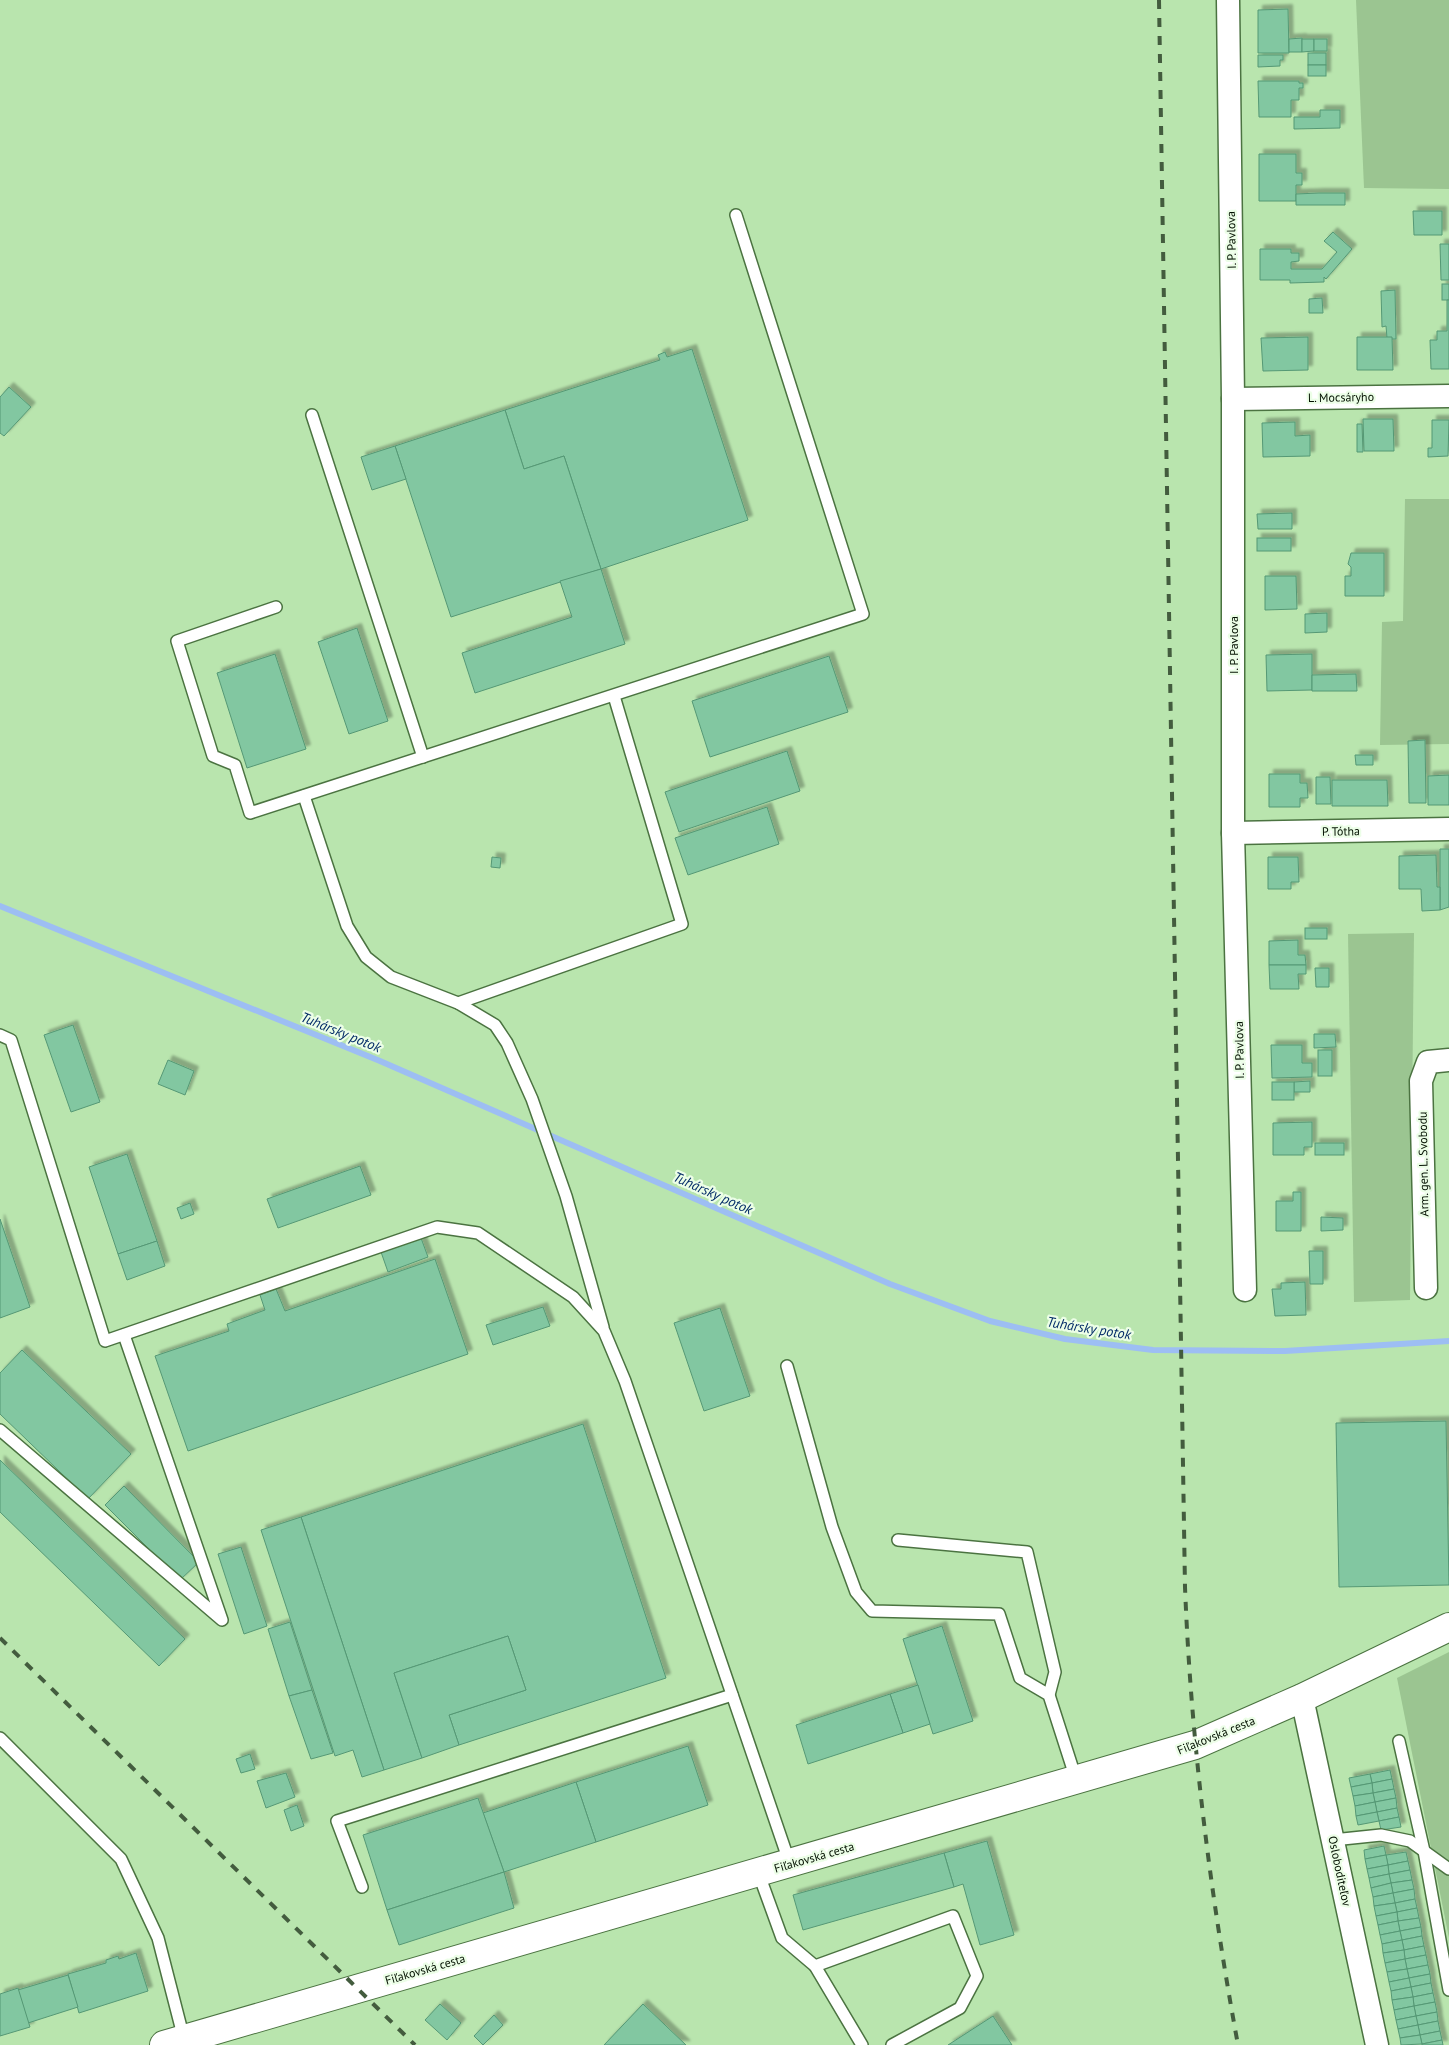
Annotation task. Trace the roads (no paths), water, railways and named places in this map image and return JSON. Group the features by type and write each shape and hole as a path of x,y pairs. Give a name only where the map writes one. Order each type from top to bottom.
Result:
{"street":[{"name":"I. P. Pavlova","path":"1228,0 1233,399 1233,834 1245,1290"},
{"name":"L. Mocsáryho","path":"1233,399 1449,396"},
{"name":"P. Tótha","path":"1233,834 1449,829"},
{"name":"Arm. gen. L. Svobodu","path":"1426,1288 1421,1081 1428,1062 1449,1060"},
{"name":"Fiľakovská cesta","path":"174,2042 1196,1746 1302,1698 1449,1627"},
{"name":"Osloboditeľov","path":"1302,1698 1377,2045"}],"lane":[{"path":"276,607 177,641 214,756 234,764 250,813 863,614 736,215"},
{"path":"312,416 422,757"},
{"path":"458,1003 682,924 614,696"},
{"path":"304,796 347,926 366,957 391,977 458,1003 495,1025 507,1043 532,1099 566,1196 604,1331 625,1381 790,1864"},
{"path":"0,1035 10,1040 105,1341 437,1227 478,1233 573,1297 604,1331"},
{"path":"0,1430 222,1620 124,1335"},
{"path":"787,1366 832,1526 856,1592 872,1611 999,1614 1020,1678 1049,1695"},
{"path":"898,1540 1027,1552 1055,1672 1049,1695 1076,1781"},
{"path":"362,1887 337,1821 732,1695"},
{"path":"0,1738 120,1858 158,1938 174,2042"},
{"path":"1399,1741 1424,1851 1449,1990"},
{"path":"1333,1840 1381,1835 1410,1841 1449,1869"},
{"path":"758,1872 782,1938 814,1966 862,2045"},
{"path":"814,1966 953,1916 977,1976 960,2008 892,2045"}],"waterway":[{"name":"Tuhársky potok","path":"0,906 380,1061 890,1284 990,1321 1065,1339 1153,1350 1285,1351 1449,1341"}],"railway":[{"path":"1159,0 1185,1587 1192,1702 1203,1817 1238,2045"},
{"path":"0,1638 415,2045"}]}
